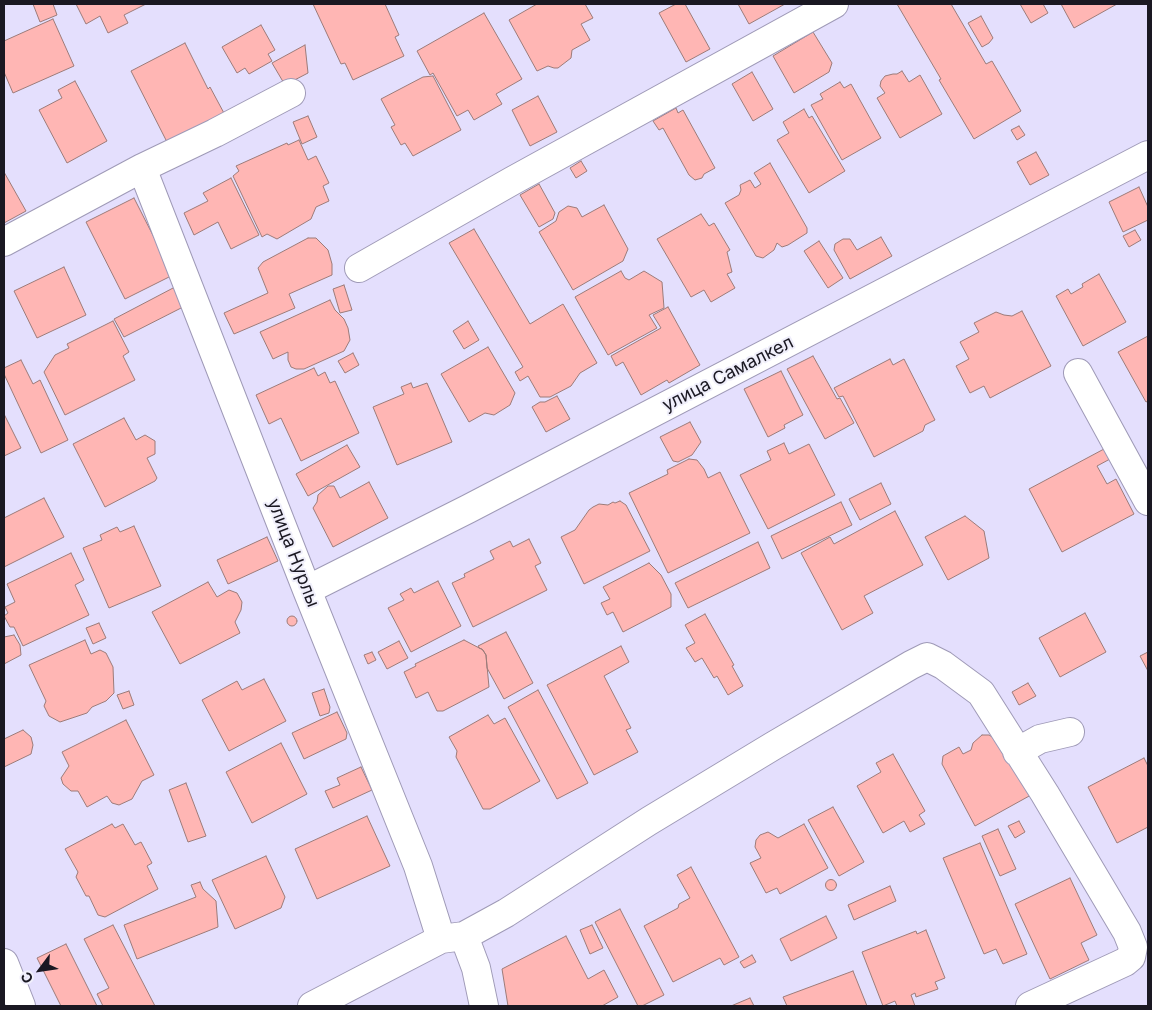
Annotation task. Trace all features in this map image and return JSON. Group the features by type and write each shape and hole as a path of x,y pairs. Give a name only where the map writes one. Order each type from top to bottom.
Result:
{"street":[{"path":"359,268 571,148 834,4"},
{"path":"4,242 142,168 291,94"},
{"name":"улица Самалкел","path":"307,590 486,500 1148,154"},
{"name":"улица Нурлы","path":"142,168 307,590 418,866 453,938 476,968 484,1006"},
{"path":"1078,373 1148,501"},
{"path":"312,1006 506,913 650,821 773,746 927,657 943,665 981,693 1045,794 1134,947 1131,958 1125,962 1030,1006"},
{"path":"1017,752 1040,740 1070,732"},
{"path":"4,963 21,1006"}],"building":[{"path":"33,4 53,4 57,15 40,22"},
{"path":"76,4 146,4 124,15 128,23 108,33 100,16 86,24"},
{"path":"313,4 385,4 399,35 395,37 404,56 353,80 345,63 341,64"},
{"path":"537,4 585,4 593,18 581,24 590,40 572,50 571,58 558,68 548,66 537,71 509,20"},
{"path":"676,4 685,4 710,49 686,62 659,13"},
{"path":"738,4 785,4 749,24"},
{"path":"897,4 951,4 986,64 992,61 1021,111 974,139"},
{"path":"1020,4 1043,4 1048,13 1031,23"},
{"path":"1061,4 1117,4 1074,28"},
{"path":"484,13 522,79 496,94 502,104 474,120 468,110 457,116 433,73 430,75 417,51"},
{"path":"981,16 993,38 982,47 968,23"},
{"path":"53,19 74,66 13,93 4,72 4,41"},
{"path":"261,25 275,50 268,54 272,61 249,74 245,68 237,73 222,47"},
{"path":"813,32 832,63 829,72 794,93 773,56"},
{"path":"185,43 208,89 210,87 225,115 168,144 131,71"},
{"path":"305,45 308,73 285,85 272,63"},
{"path":"902,71 909,82 920,75 942,114 900,138 877,98 885,93 880,86 885,76"},
{"path":"752,72 773,109 753,121 732,84"},
{"path":"433,76 461,130 413,156 405,143 401,145 391,127 395,125 381,99 423,77"},
{"path":"75,81 107,141 67,163 39,110 62,98 58,90"},
{"path":"840,82 844,88 851,84 881,138 842,160 811,105 823,99 820,94"},
{"path":"538,96 557,132 530,146 512,110"},
{"path":"676,108 678,113 683,110 715,168 704,174 702,178 695,180 689,175 663,128 659,130 653,121"},
{"path":"804,109 809,118 812,116 845,171 809,193 777,140 789,133 783,122"},
{"path":"308,116 317,137 302,144 293,122"},
{"path":"1019,126 1025,135 1017,140 1011,130"},
{"path":"299,140 308,160 316,156 329,183 323,186 329,201 316,207 311,219 277,239 267,234 262,237 233,176 239,171 236,166 287,143 288,145"},
{"path":"1036,152 1049,175 1030,185 1017,162"},
{"path":"581,161 587,171 576,178 570,168"},
{"path":"770,163 807,228 807,233 782,247 777,243 774,250 763,258 756,256 725,203 739,195 740,185 750,180 755,188 761,184 754,173"},
{"path":"4,172 26,211 4,223"},
{"path":"231,178 259,235 231,249 218,222 194,235 184,213 208,201 203,193"},
{"path":"539,184 555,213 553,219 539,227 520,195"},
{"path":"1139,187 1148,207 1148,220 1123,232 1109,202"},
{"path":"134,198 173,275 125,299 86,222"},
{"path":"604,205 628,249 623,261 573,290 539,232 556,221 559,212 568,206 577,208 582,217"},
{"path":"701,214 709,226 714,223 730,250 727,252 732,272 727,274 735,288 711,302 704,290 691,297 657,239"},
{"path":"474,229 530,324 563,304 597,363 580,373 571,386 550,397 540,397 528,376 520,381 515,372 523,367 449,243"},
{"path":"1135,230 1141,240 1129,247 1123,236"},
{"path":"881,237 892,256 850,279 834,250 835,244 843,239 850,239 857,250"},
{"path":"308,238 316,238 328,250 332,264 332,275 289,294 295,308 234,334 224,313 268,293 258,268 263,262"},
{"path":"819,241 843,278 828,288 804,251"},
{"path":"64,267 86,315 37,338 14,291"},
{"path":"621,271 625,278 629,280 644,271 662,282 664,308 649,315 657,328 608,355 575,297"},
{"path":"1099,274 1126,322 1083,346 1056,296 1068,289 1071,294 1083,287 1082,284"},
{"path":"344,285 352,310 340,313 333,289"},
{"path":"175,287 185,306 124,337 114,319"},
{"path":"330,300 335,310 344,319 348,328 350,340 344,351 304,369 291,367 288,360 288,352 273,359 260,332"},
{"path":"668,307 700,365 669,383 667,380 641,395 623,362 616,366 611,356 661,328 653,315"},
{"path":"1022,311 1051,366 990,398 984,386 970,393 956,366 969,359 960,342 979,332 974,323 996,312 1012,316"},
{"path":"113,321 129,352 123,356 135,380 65,415 44,372 55,355 69,348 67,344"},
{"path":"468,321 479,340 464,349 453,331"},
{"path":"1148,336 1148,401 1146,402 1118,352"},
{"path":"488,347 515,393 510,405 494,415 485,413 469,422 441,374"},
{"path":"353,353 359,365 345,373 338,361"},
{"path":"813,356 837,399 840,398 854,423 825,439 787,369"},
{"path":"890,359 893,365 904,359 935,420 925,425 923,431 874,457 843,396 839,397 834,388"},
{"path":"21,360 33,384 40,380 68,440 41,453 4,374 4,368"},
{"path":"314,368 318,376 325,372 330,383 335,381 359,433 301,461 281,418 269,424 256,395"},
{"path":"781,371 803,415 784,425 785,428 768,437 744,389"},
{"path":"411,383 413,388 427,383 452,442 397,465 373,407 404,394 401,387"},
{"path":"557,396 570,419 546,432 532,407"},
{"path":"4,414 21,448 4,456"},
{"path":"124,418 136,440 145,435 155,441 155,454 147,458 157,478 155,481 105,507 73,444"},
{"path":"690,422 701,442 692,455 678,462 673,461 660,437"},
{"path":"784,443 789,454 809,444 835,495 768,529 740,475 771,460 767,451"},
{"path":"347,445 360,467 308,496 296,474"},
{"path":"1104,449 1110,459 1097,466 1107,484 1116,479 1134,514 1062,552 1029,489"},
{"path":"689,459 697,460 708,478 720,472 750,533 668,573 629,493 668,474 667,470"},
{"path":"369,482 388,518 333,547 313,508 317,502 318,495 328,486 334,486 340,498"},
{"path":"881,483 891,504 860,520 849,499"},
{"path":"44,498 64,537 4,567 4,518"},
{"path":"620,501 626,505 650,551 584,584 561,537 575,530 593,507 599,504 608,505"},
{"path":"841,502 852,525 782,559 771,536"},
{"path":"895,511 923,565 864,596 873,613 842,630 801,553 830,537 834,544"},
{"path":"965,516 984,531 989,558 948,580 925,537"},
{"path":"134,526 161,586 109,608 83,548 102,540 100,535 117,527 120,532"},
{"path":"267,537 278,561 228,584 217,560"},
{"path":"529,539 541,563 535,566 547,590 473,627 452,583 465,577 464,574 494,559 490,551 510,541 513,547"},
{"path":"758,542 770,568 688,608 675,583"},
{"path":"71,553 84,580 75,585 89,615 23,646 14,627 10,627 4,616 8,613 5,607 15,602 7,584"},
{"path":"649,563 661,575 671,594 671,607 623,632 613,612 607,615 601,603 610,599 603,587"},
{"path":"438,581 461,626 411,652 388,608 404,600 400,594 411,588 414,593"},
{"path":"208,582 217,597 229,590 237,593 242,602 241,610 235,622 240,633 180,664 152,612"},
{"path":"1085,613 1106,652 1060,677 1039,638"},
{"path":"705,614 734,665 732,666 743,686 728,695 717,676 714,678 702,658 695,662 686,648 695,643 685,625"},
{"path":"290,616 294,616 297,621 296,625 290,626 287,623 287,619"},
{"path":"99,623 106,638 93,644 86,628"},
{"path":"506,632 533,683 504,699 487,668 486,655 478,646"},
{"path":"14,635 20,645 21,655 4,664 4,637"},
{"path":"85,640 91,654 100,650 106,653 113,667 114,693 106,701 92,707 87,713 60,722 49,716 44,706 46,701 29,665"},
{"path":"464,640 483,650 486,655 489,687 443,711 437,711 428,692 416,698 404,672 416,666 415,664"},
{"path":"399,641 408,658 387,669 378,652"},
{"path":"621,646 629,662 604,676 631,728 626,730 638,752 594,775 547,685"},
{"path":"372,652 376,660 368,664 364,655"},
{"path":"1148,652 1148,671 1140,656"},
{"path":"264,679 286,721 229,751 202,700 237,681 242,690"},
{"path":"1028,683 1036,696 1019,705 1012,692"},
{"path":"324,689 330,707 329,713 320,716 312,693"},
{"path":"538,690 588,783 557,799 508,707"},
{"path":"129,691 134,705 123,709 117,695"},
{"path":"337,712 347,733 346,739 304,759 292,733"},
{"path":"488,715 494,724 505,718 540,781 490,809 483,809 456,757 457,751 449,737"},
{"path":"126,720 154,775 142,781 132,799 119,805 112,803 107,796 87,807 78,791 71,791 63,784 61,778 69,766 62,752"},
{"path":"23,730 31,737 33,745 31,754 4,767 4,739"},
{"path":"982,735 989,735 997,740 1031,795 975,826 942,764 943,756 959,747 963,754 971,750 973,743"},
{"path":"281,743 307,794 252,823 226,772"},
{"path":"893,754 925,811 919,815 925,824 910,832 904,821 883,833 857,786 881,772 876,763"},
{"path":"1144,758 1148,766 1148,827 1117,843 1088,787"},
{"path":"361,767 372,790 333,808 325,791 340,785 337,778"},
{"path":"186,783 206,836 188,842 169,790"},
{"path":"833,807 864,862 839,876 808,820"},
{"path":"367,816 390,866 317,899 295,849"},
{"path":"1019,821 1025,832 1015,838 1008,826"},
{"path":"112,824 115,828 123,824 135,845 141,842 152,863 147,866 158,889 105,917 98,915 89,896 86,896 76,877 78,872 65,849"},
{"path":"804,824 828,868 780,894 777,888 766,893 750,863 761,858 755,847 756,840 760,835 768,832 778,838"},
{"path":"998,829 1016,869 1000,876 982,836"},
{"path":"980,843 1027,954 1003,964 996,949 984,954 943,858"},
{"path":"266,856 285,897 281,908 235,929 212,880"},
{"path":"691,867 739,957 724,965 720,958 673,982 644,926 678,908 679,904 690,898 677,875"},
{"path":"1070,878 1097,935 1081,943 1089,960 1050,979 1015,904"},
{"path":"829,880 833,880 836,885 835,889 829,890 826,887 826,883"},
{"path":"200,882 203,889 216,901 218,927 137,959 124,925 196,897 191,885"},
{"path":"890,886 896,901 854,920 848,905"},
{"path":"620,909 664,995 642,1006 638,1006 595,922"},
{"path":"826,916 837,938 791,961 780,939"},
{"path":"113,925 155,1006 103,1006 97,994 109,988 84,939"},
{"path":"592,925 603,948 590,954 580,930"},
{"path":"926,930 945,978 935,982 938,989 916,997 915,993 911,995 915,1006 897,1006 895,1001 883,1006 862,952 916,931 917,934"},
{"path":"566,936 588,979 604,970 618,997 602,1006 508,1006 502,969"},
{"path":"66,944 97,1006 61,1006 37,958"},
{"path":"752,955 756,962 744,968 740,962"},
{"path":"853,971 867,1006 787,1006 783,997"},
{"path":"750,998 754,1006 731,1006"}]}
